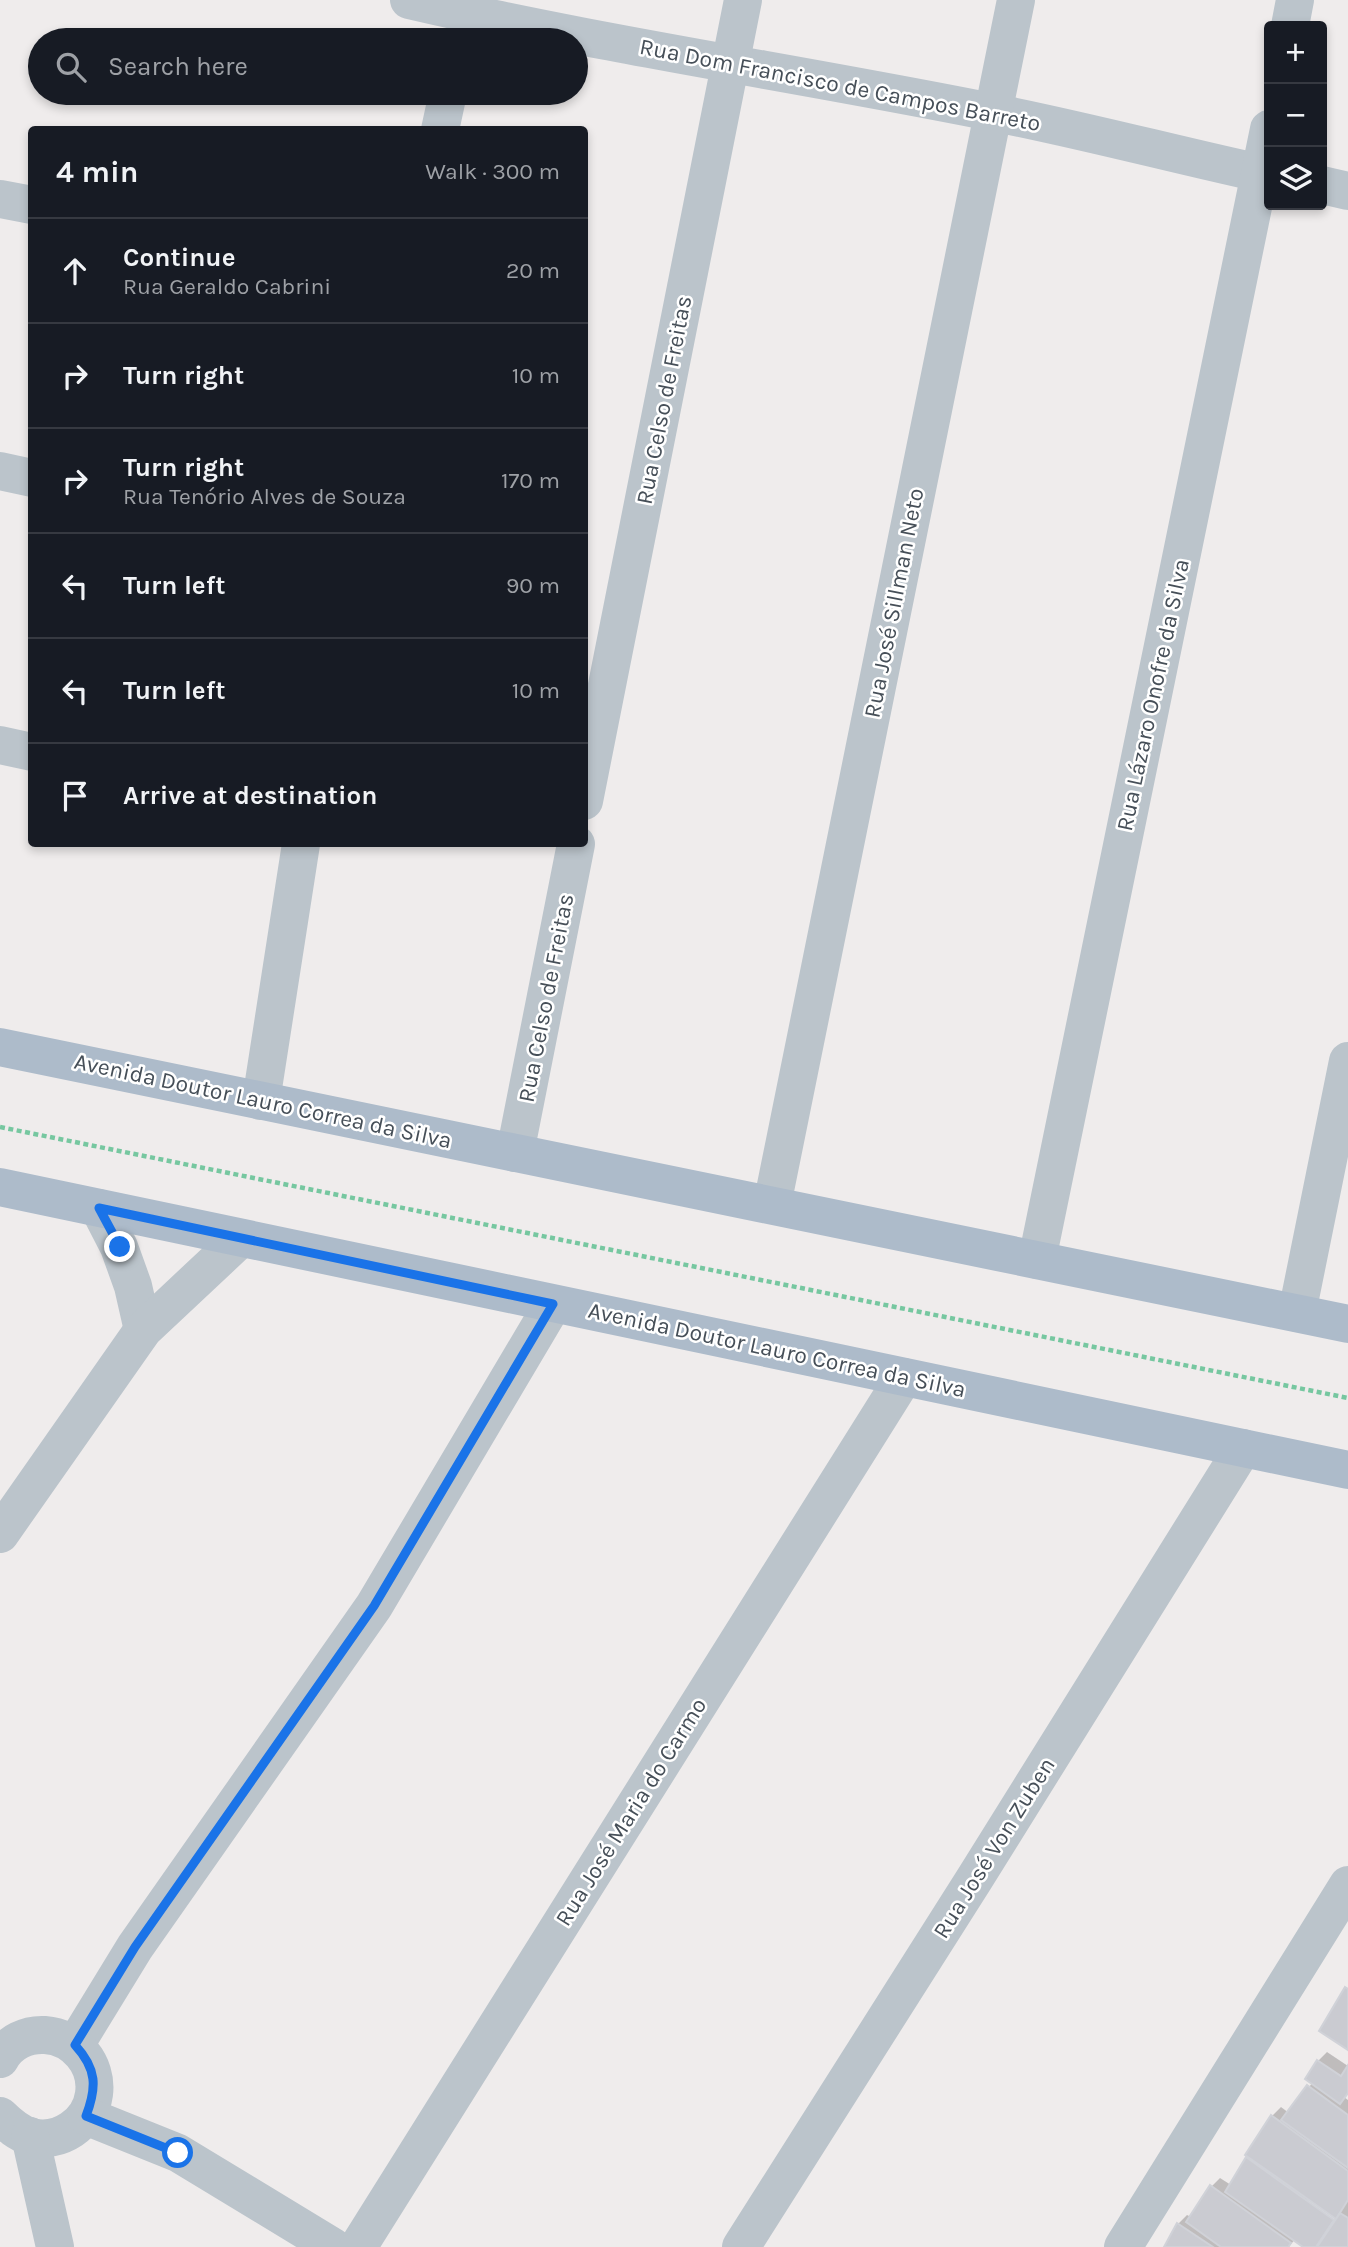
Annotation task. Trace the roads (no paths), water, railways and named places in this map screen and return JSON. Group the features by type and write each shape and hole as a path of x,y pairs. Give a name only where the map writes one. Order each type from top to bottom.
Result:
{"main road":[{"name":"Avenida Doutor Lauro Correa da Silva","path":"0,1047 1348,1324"},
{"name":"Avenida Doutor Lauro Correa da Silva","path":"0,1187 1348,1470"}],"street":[{"name":"Rua Dom Francisco de Campos Barreto","path":"409,0 465,18 523,28"},
{"name":"Rua Celso de Freitas","path":"588,781 743,0"},
{"name":"Rua José Sillman Neto","path":"772,1205 1016,0"},
{"path":"1291,21 1295,0"},
{"name":"Rua Dom Francisco de Campos Barreto","path":"588,39 993,112 1264,174"},
{"path":"441,126 445,105"},
{"name":"Rua Lázaro Onofre da Silva","path":"1037,1260 1264,179"},
{"path":"1327,186 1348,191"},
{"path":"0,199 28,204"},
{"path":"0,471 28,477"},
{"path":"0,745 28,751"},
{"path":"261,1101 301,847"},
{"name":"Rua Celso de Freitas","path":"515,1153 575,847"},
{"path":"1297,1313 1348,1061"},
{"path":"99,1208 120,1247 142,1330"},
{"path":"0,1535 142,1330 241,1238"},
{"path":"75,2045 135,1947 374,1606 553,1304"},
{"name":"Rua José Maria do Carmo","path":"358,2247 904,1377"},
{"name":"Rua José Von Zuben","path":"741,2247 1243,1448"},
{"path":"1123,2247 1348,1885"},
{"path":"1,2055 19,2040 34,2035 55,2036 75,2045 85,2056 92,2072 94,2094 86,2116 73,2129 47,2138 15,2126"},
{"path":"86,2116 178,2153 333,2247"},
{"path":"15,2126 55,2247"}]}
